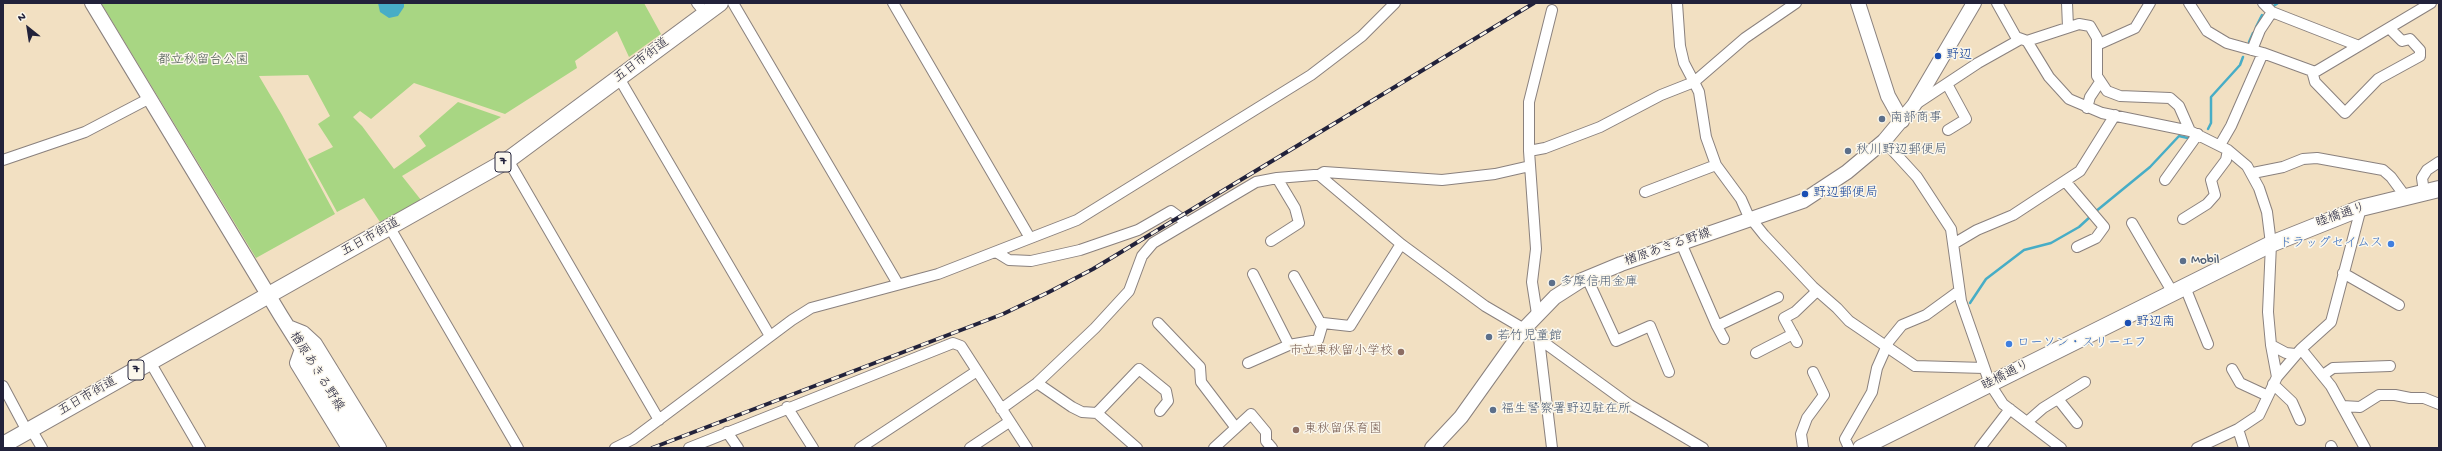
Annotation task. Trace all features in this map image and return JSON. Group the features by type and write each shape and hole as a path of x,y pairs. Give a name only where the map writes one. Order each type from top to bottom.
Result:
{"main road":[{"name":"楢原あきる野線","path":"92,3 288,327 364,448"},
{"name":"五日市街道","path":"3,445 390,228 508,160 619,78 701,8 720,3"},
{"path":"1858,3 1888,96 1902,121"},
{"name":"楢原あきる野線","path":"1432,448 1461,417 1523,330 1555,297 1587,278 1681,243 1752,220 1803,201 1817,193 1884,140 1902,121 1914,105 1974,3"},
{"name":"睦橋通り","path":"1861,448 2271,244 2361,208 2432,191"},
{"path":"288,327 304,333 315,344 379,448"},
{"path":"302,349 297,363 349,448"}],"street":[{"path":"733,3 898,284"},
{"path":"893,3 1030,238"},
{"path":"615,448 633,439 770,336 811,308 938,274 1077,220 1311,75 1362,36 1396,3"},
{"path":"1677,3 1680,46 1684,63 1699,92 1706,137 1716,165 1741,199 1752,220 1817,291 1837,308 1849,321 1915,366 1984,368"},
{"path":"1529,151 1545,148 1600,127 1661,95 1694,82 1745,38 1796,3"},
{"path":"1997,3 2009,27 2023,41 2049,76 2069,99 2087,108 2194,136 2224,148 2253,173 2265,202 2271,244 2268,312 2275,381 2292,402 2300,420"},
{"path":"2067,3 2068,27"},
{"path":"2097,45 2135,28 2150,3"},
{"path":"2190,3 2207,31 2227,43 2263,53 2312,71 2318,71 2431,3"},
{"path":"2263,3 2272,12 2359,46"},
{"path":"1537,314 1532,282 1536,249 1529,151 1529,102 1552,10"},
{"path":"2252,50 2260,30 2272,12"},
{"path":"1914,105 1978,63 2023,41 2079,24 2090,26 2097,38 2097,76 2106,91 2114,95 2170,98 2179,106 2194,136"},
{"path":"2312,71 2315,82 2345,113 2378,79 2420,56 2420,50 2410,39 2402,41 2389,28"},
{"path":"2183,219 2207,204 2215,195 2212,180 2226,160 2224,148 2231,126 2263,53"},
{"path":"619,78 770,336"},
{"path":"2087,108 2090,97 2100,82"},
{"path":"1947,84 1966,119 1948,130"},
{"path":"3,160 85,132 150,98"},
{"path":"1954,243 1980,228 2013,215 2080,171 2115,115"},
{"path":"2165,180 2194,136"},
{"path":"1884,140 1928,192 1951,229 1959,291 1990,384 2003,404 2062,448"},
{"path":"2253,173 2283,167 2303,159 2317,158 2383,170 2391,177 2406,196"},
{"path":"508,160 659,420"},
{"path":"2432,191 2422,178 2427,170 2439,162"},
{"path":"1645,192 1716,165"},
{"path":"1001,409 1037,383 1095,328 1129,291 1142,256 1152,243 1256,182 1277,178 1319,175 1324,172 1442,180 1495,174 1530,166"},
{"path":"1319,175 1401,244 1485,306 1539,339 1630,405 1703,448"},
{"path":"1271,241 1299,223 1295,208 1277,178"},
{"path":"2065,181 2104,227 2096,238 2077,247"},
{"path":"2198,448 2238,429 2259,414 2275,381 2298,351 2331,322 2361,208"},
{"path":"996,252 1010,260 1031,261 1080,250 1138,230 1171,211 1186,222"},
{"path":"2132,223 2179,290 2208,344"},
{"path":"390,228 518,448"},
{"path":"1681,243 1724,339"},
{"path":"1248,363 1289,345 1318,340 1323,323 1350,326 1401,244"},
{"path":"2343,273 2399,305"},
{"path":"1253,274 1289,345"},
{"path":"1294,276 1322,326"},
{"path":"1587,278 1616,341 1650,326 1669,372"},
{"path":"1756,352 1795,338 1784,318 1795,312 1817,291"},
{"path":"1849,448 1845,439 1872,392 1877,368 1886,347 1902,325 1926,315 1959,291"},
{"path":"1717,326 1778,297"},
{"path":"1158,323 1200,367 1201,382 1236,428"},
{"path":"1539,339 1552,448"},
{"path":"689,448 953,343 961,346 1027,448"},
{"path":"2271,345 2286,353 2298,351"},
{"path":"2298,351 2323,375 2365,448"},
{"path":"150,362 200,448"},
{"path":"2323,375 2334,368 2390,366"},
{"path":"1097,413 1140,369 1166,391 1168,401 1160,411"},
{"path":"2232,369 2240,383 2268,396"},
{"path":"860,448 977,371"},
{"path":"1803,448 1801,434 1807,418 1824,395 1813,372"},
{"path":"2027,422 2058,399 2085,382"},
{"path":"1037,383 1072,407 1082,412 1097,413 1137,448"},
{"path":"3,386 29,430 42,448"},
{"path":"2342,406 2360,406 2379,395 2424,398 2439,404"},
{"path":"2058,399 2077,423"},
{"path":"787,408 813,448"},
{"path":"1980,448 2010,409"},
{"path":"1214,448 1251,414 1266,432 1266,441 1272,448"},
{"path":"970,448 1009,422"},
{"path":"2238,429 2244,448"},
{"path":"727,432 738,448"}],"green space":[{"name":"都立秋留台公園","path":"101,3 644,3 661,34 629,57 617,31 575,61 577,68 505,114 414,83 371,119 360,111 353,117 362,126 394,169 426,146 419,136 458,102 501,117 402,176 421,200 380,222 364,198 337,212 308,159 333,147 318,124 330,116 308,75 259,76 282,115 335,214 256,258"}],"water":[{"path":"378,3 404,3 404,7 398,16 389,18 380,12"}],"waterway":[{"path":"2272,7 2278,3"},
{"path":"2256,27 2262,15"},
{"path":"2249,42 2253,33"},
{"path":"2208,129 2211,123 2211,97 2240,65 2243,57"},
{"path":"2095,212 2150,167 2179,136 2192,139"},
{"path":"1970,303 1986,279 2024,250 2051,243 2079,227 2091,216"}],"railway":[{"path":"652,448 1003,314 1049,292 1093,269 1534,3"}],"place":[{"name":"野辺","path":"1938,56"},
{"name":"南部商事","path":"1882,119"},
{"name":"秋川野辺郵便局","path":"1848,151"},
{"name":"野辺郵便局","path":"1805,194"},
{"name":"ドラッグセイムス","path":"2391,244"},
{"name":"Mobil","path":"2183,261"},
{"name":"多摩信用金庫","path":"1552,283"},
{"name":"野辺南","path":"2128,323"},
{"name":"若竹児童館","path":"1489,337"},
{"name":"ローソン・スリーエフ","path":"2009,344"},
{"name":"市立東秋留小学校","path":"1401,352"},
{"name":"福生警察署野辺駐在所","path":"1493,410"},
{"name":"東秋留保育園","path":"1296,430"}]}
